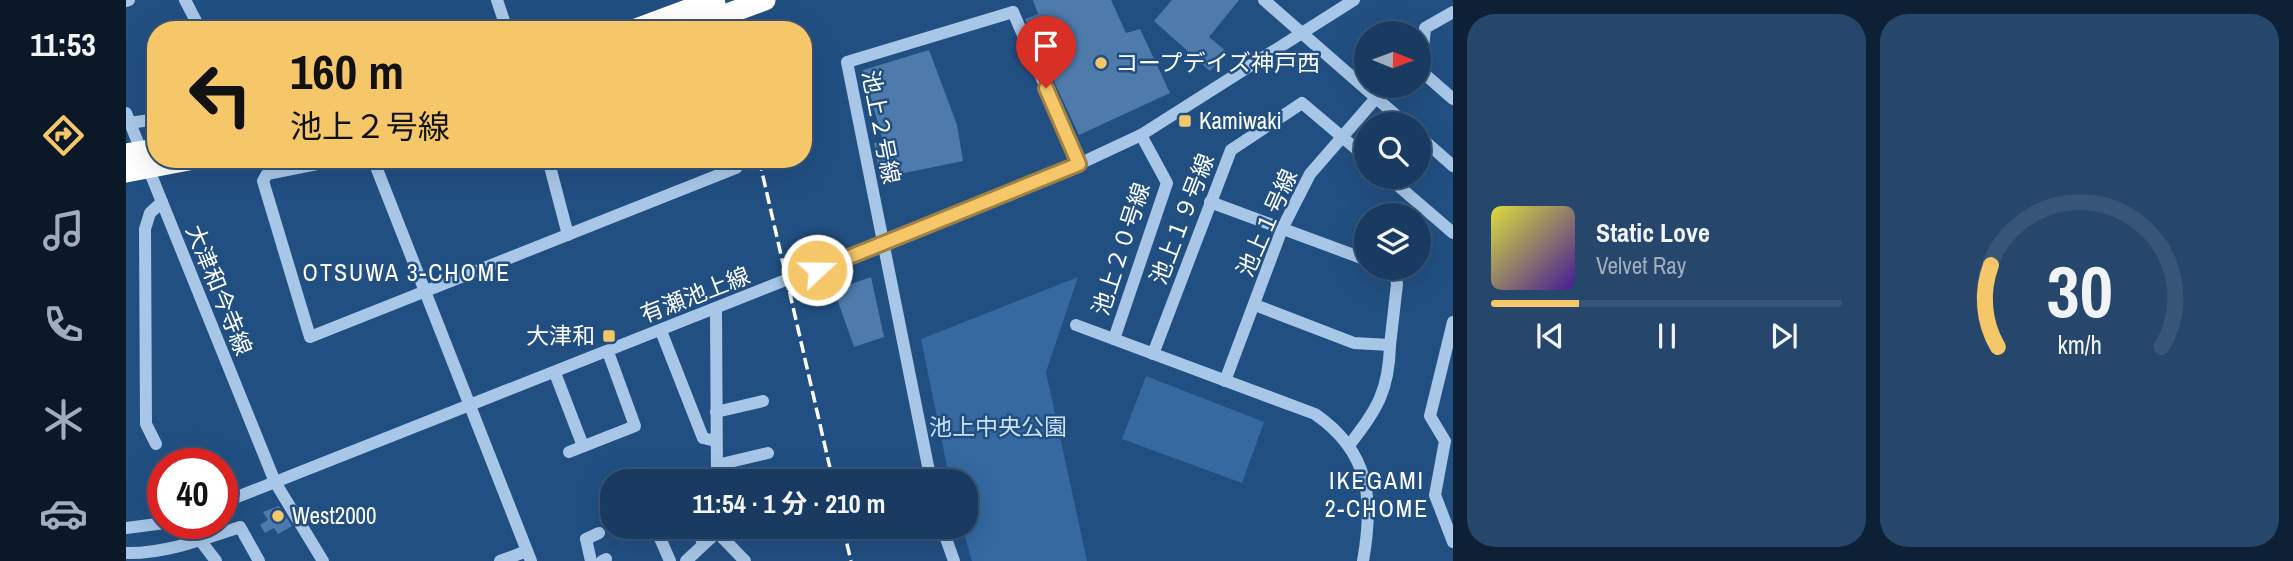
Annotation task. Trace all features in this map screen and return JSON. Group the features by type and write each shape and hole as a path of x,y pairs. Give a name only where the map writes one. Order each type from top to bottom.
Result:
{"highway":[{"path":"657,21 714,0"},
{"path":"708,21 765,0"},
{"path":"126,154 147,150"},
{"path":"126,172 147,168"}],"street":[{"path":"185,0 196,21"},
{"path":"498,0 504,21"},
{"path":"701,0 705,21"},
{"path":"1264,0 1354,79"},
{"name":"有瀬池上線","path":"238,497 882,245 1079,164 1141,135 1299,32 1354,0"},
{"name":"池上２号線","path":"882,245 847,62 1016,6 1079,164"},
{"path":"1453,12 1425,28 1421,71 1453,99"},
{"path":"1376,98 1392,112"},
{"name":"池上１号線","path":"1225,382 1282,229 1310,174 1376,98"},
{"name":"池上１９号線","path":"1153,354 1231,150 1302,103 1341,136"},
{"name":"大津和今寺線","path":"130,123 147,165"},
{"name":"池上２０号線","path":"1114,339 1167,183 1141,135"},
{"path":"1341,136 1354,147"},
{"path":"1431,147 1453,166"},
{"name":"大津和今寺線","path":"148,168 275,482 323,561"},
{"path":"297,168 267,174 263,181 310,337 736,168"},
{"path":"377,168 529,556 500,561"},
{"path":"550,168 568,235"},
{"path":"1398,189 1411,203"},
{"path":"156,444 146,424 145,229 150,213 162,202"},
{"path":"1210,202 1354,255"},
{"path":"1431,219 1453,233"},
{"path":"882,245 929,469"},
{"path":"1350,444 1372,416 1385,392 1396,280"},
{"path":"1255,305 1354,344 1390,345"},
{"path":"716,309 717,469"},
{"path":"1453,322 1430,416 1445,442 1435,495 1453,542"},
{"path":"1076,325 1315,414 1350,444 1367,489 1367,529 1363,561"},
{"path":"661,331 703,438 716,441"},
{"path":"569,452 635,426 608,352"},
{"path":"555,373 583,446"},
{"path":"716,412 763,401"},
{"path":"717,465 768,453"},
{"path":"126,528 147,525"},
{"path":"126,553 200,540 240,527 260,561"},
{"path":"591,561 586,539 600,533"},
{"path":"661,539 670,561"},
{"path":"701,539 703,543"},
{"path":"686,561 707,539"},
{"path":"726,539 745,561"},
{"path":"946,539 954,561"},
{"path":"200,540 216,561"}],"green space":[{"name":"池上中央公園","path":"1078,277 1046,372 1087,561 972,561 966,539 978,539 978,469 948,469 921,339"},
{"path":"1146,376 1264,422 1242,483 1122,439"}],"building":[{"name":"コープデイズ神戸西","path":"1033,0 1111,0 1126,33 1140,29 1170,93 1079,135 1025,19 1038,14"},
{"path":"1172,0 1239,0 1209,37 1227,52 1210,71 1154,21"},
{"path":"929,50 957,125 963,161 880,178 874,143 883,141 863,70"},
{"path":"871,277 884,337 854,347 834,290"},
{"name":"West2000","path":"279,506 292,526 278,534 274,528 265,533 260,525 268,520 263,512"}],"railway":[{"path":"723,0 728,21"},
{"path":"761,168 830,469"},
{"path":"846,539 851,561"}],"place":[{"name":"コープデイズ神戸西","path":"1101,63"},
{"name":"Kamiwaki","path":"1185,121"},
{"name":"大津和","path":"609,336"},
{"name":"West2000","path":"278,516"}],"district":[{"name":"OTSUWA 3-CHOME","path":"407,273"},
{"name":"IKEGAMI 2-CHOME","path":"1377,495"}],"route":[{"path":"817,270 1079,164 1046,88"}]}
